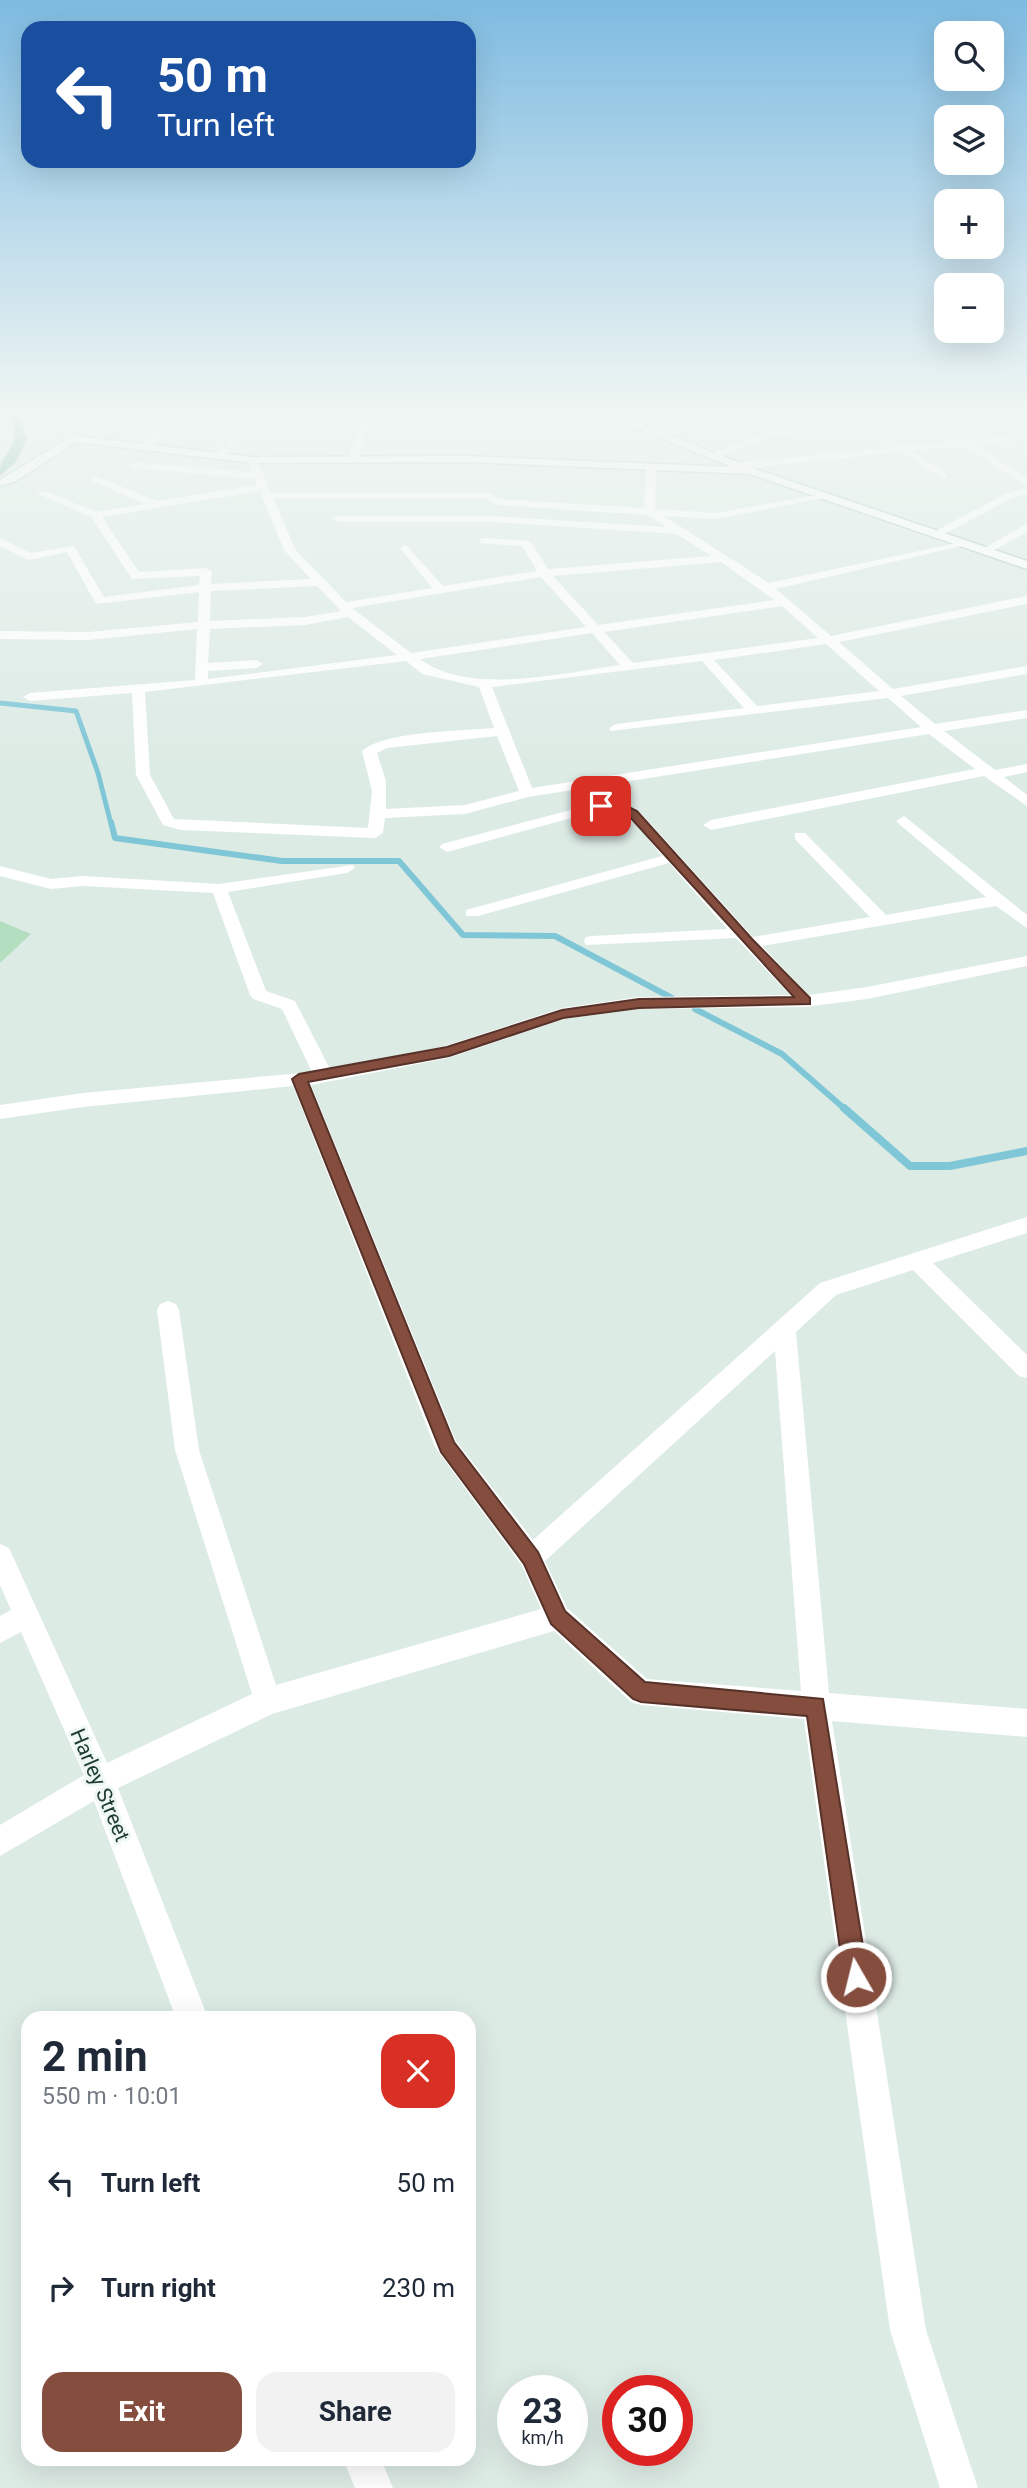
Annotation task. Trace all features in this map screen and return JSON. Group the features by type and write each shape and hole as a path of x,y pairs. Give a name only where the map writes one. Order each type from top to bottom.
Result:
{"street":[{"path":"105,531 136,576 206,572 201,684"},
{"path":"282,531 290,550 346,610 408,657 427,671 484,684 830,640 1027,600"},
{"path":"682,531 720,559 767,587 894,693 933,730 1027,802"},
{"path":"928,531 1027,565"},
{"path":"936,534 942,531"},
{"path":"985,551 1020,531"},
{"path":"0,541 29,557 69,548 100,601 205,588 320,582"},
{"path":"484,541 526,543 544,573 629,667"},
{"path":"767,587 962,543"},
{"path":"406,548 440,590"},
{"path":"0,635 89,636 160,627 305,621 440,590 544,573 720,559"},
{"path":"30,697 201,684 784,602"},
{"path":"705,657 754,711"},
{"path":"202,667 274,662"},
{"path":"616,728 894,693 1027,670"},
{"path":"484,684 527,793"},
{"path":"138,690 143,775 168,822 181,825 374,833 379,814 379,770 369,751 383,744 504,731"},
{"path":"379,814 466,809 527,793 1027,714"},
{"path":"711,825 1027,768"},
{"path":"447,848 601,806 619,806 633,813 744,938 805,1001"},
{"path":"904,821 1027,923"},
{"path":"800,836 882,920"},
{"path":"472,913 671,858"},
{"path":"0,871 51,884 83,881 219,889 347,868"},
{"path":"219,889 259,995 289,1004 311,1078 447,1447 531,1558 558,1617 641,1692 1027,1723"},
{"path":"592,941 744,938 882,920 1000,900"},
{"path":"0,1112 83,1100 311,1078 449,1052 562,1014 639,1003 805,1001 867,993 1027,961"},
{"path":"531,1558 784,1326 828,1289 1027,1225"},
{"path":"918,1262 1027,1368"},
{"path":"168,1310 187,1450 268,1701"},
{"path":"784,1326 816,1706 908,2330 959,2488"},
{"name":"Harley Street","path":"0,1556 101,1781 189,2011"},
{"path":"0,1630 26,1616"},
{"path":"0,1842 101,1781 268,1701 558,1617"},
{"path":"365,2466 374,2488"}],"green space":[{"path":"0,921 31,934 0,963"}],"waterway":[{"path":"0,703 76,711 98,773 111,824"},
{"path":"111,822 115,838 282,861 399,861 463,935 555,936 672,998"},
{"path":"695,1009 782,1054 846,1110"},
{"path":"844,1108 910,1166 950,1166 1027,1151"}],"route":[{"path":"601,806 619,806 633,813 748,943 805,1001 639,1003 562,1014 449,1052 324,1077 299,1079 447,1447 531,1558 558,1617 641,1692 816,1706 856,1977"}]}
